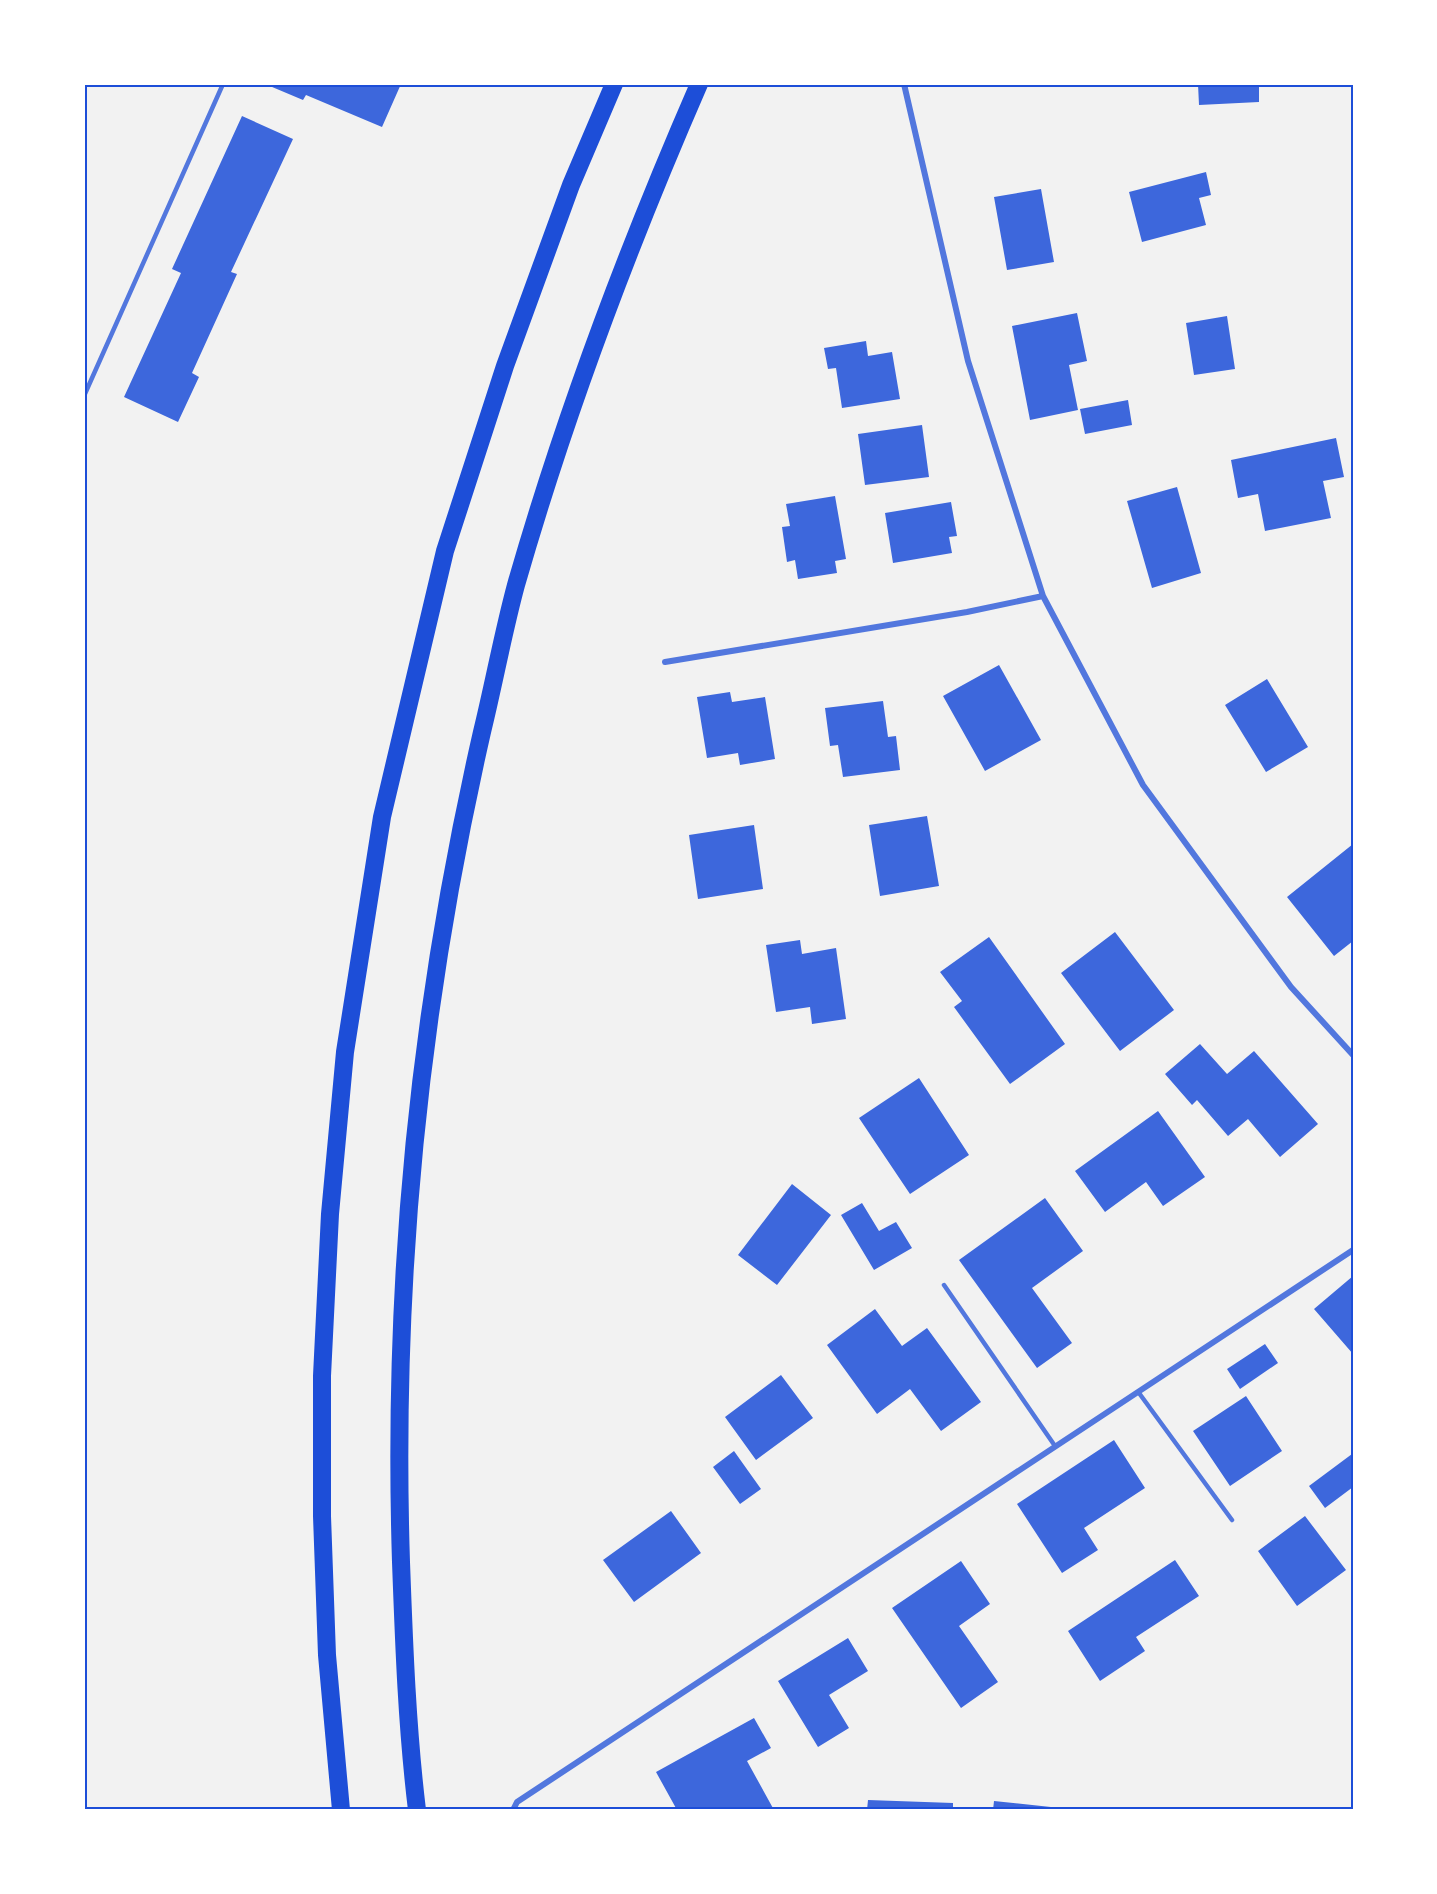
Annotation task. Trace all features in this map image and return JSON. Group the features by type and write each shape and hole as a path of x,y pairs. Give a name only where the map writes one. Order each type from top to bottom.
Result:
{"highway":[{"path":"340,1810 327,1655 322,1516 322,1376 330,1214 351,1016 382,817 445,551 505,366 571,185 614,84"},
{"path":"417,1810 404,1654 399,1506 399,1367 407,1221 420,1075 437,956 458,838 516,587 578,389 648,200 699,84"}],"street":[{"path":"904,84 968,361 1043,596 1143,785 1291,987 1353,1055"},
{"path":"664,662 967,612 1043,596"},
{"path":"513,1810 517,1802 1353,1250"}],"lane":[{"path":"84,396 223,84"},
{"path":"944,1285 1055,1446"},
{"path":"1139,1393 1232,1521"}],"building":[{"path":"265,84 401,84 382,127 306,95 303,100"},
{"path":"1101,84 1144,84 1144,87 1101,87"},
{"path":"1198,84 1259,84 1259,102 1199,105"},
{"path":"242,116 293,139 231,272 237,274 192,373 199,377 178,422 124,397 181,273 172,269"},
{"path":"1206,172 1211,195 1199,198 1206,225 1142,242 1129,192"},
{"path":"1041,189 1054,262 1007,270 994,197"},
{"path":"1077,313 1087,361 1069,365 1078,410 1030,420 1012,326"},
{"path":"1227,316 1235,369 1194,375 1186,323"},
{"path":"866,341 868,356 892,352 900,399 842,408 836,368 828,369 824,348"},
{"path":"1128,400 1132,425 1085,434 1080,409"},
{"path":"922,425 929,477 865,485 858,434"},
{"path":"1336,438 1344,477 1323,481 1331,518 1265,531 1258,494 1238,498 1231,460"},
{"path":"1177,487 1201,573 1152,588 1127,501"},
{"path":"835,496 846,559 835,561 837,573 798,579 795,560 787,562 782,527 790,526 786,504"},
{"path":"951,502 957,536 949,537 952,553 893,563 885,513"},
{"path":"999,665 1041,740 985,771 943,696"},
{"path":"1267,679 1308,747 1266,772 1225,705"},
{"path":"730,692 732,702 765,697 775,759 740,765 738,753 707,758 697,697"},
{"path":"883,701 888,737 896,736 900,770 843,777 838,745 830,746 825,708"},
{"path":"927,816 939,886 880,896 869,825"},
{"path":"754,825 763,889 698,899 689,835"},
{"path":"1353,844 1353,941 1334,956 1287,897"},
{"path":"1115,932 1174,1010 1120,1051 1061,973"},
{"path":"989,937 1065,1044 1010,1084 954,1007 962,1001 940,972"},
{"path":"800,940 802,954 836,948 846,1019 812,1024 810,1007 776,1012 766,945"},
{"path":"1200,1044 1227,1074 1254,1051 1318,1124 1280,1157 1248,1119 1228,1136 1197,1100 1192,1105 1165,1074"},
{"path":"919,1078 969,1155 910,1194 859,1118"},
{"path":"1158,1111 1205,1177 1163,1206 1146,1182 1105,1212 1075,1171"},
{"path":"792,1184 831,1215 777,1285 738,1255"},
{"path":"1045,1198 1083,1251 1032,1288 1072,1343 1037,1368 959,1260"},
{"path":"862,1203 879,1231 896,1222 912,1248 874,1270 841,1215"},
{"path":"1353,1276 1353,1354 1314,1309"},
{"path":"875,1309 902,1346 927,1328 981,1402 941,1431 910,1389 877,1414 827,1345"},
{"path":"1265,1344 1278,1363 1240,1389 1227,1369"},
{"path":"781,1375 813,1418 756,1460 725,1417"},
{"path":"1246,1396 1282,1451 1230,1486 1193,1431"},
{"path":"1114,1440 1145,1488 1084,1528 1098,1550 1062,1573 1017,1504"},
{"path":"734,1451 761,1489 740,1504 713,1467"},
{"path":"1352,1454 1353,1487 1325,1508 1309,1486"},
{"path":"671,1511 701,1553 634,1602 603,1560"},
{"path":"1305,1516 1346,1570 1297,1606 1258,1551"},
{"path":"1175,1560 1199,1596 1136,1637 1145,1651 1100,1681 1068,1631"},
{"path":"961,1561 990,1604 959,1626 998,1682 961,1708 892,1608"},
{"path":"848,1638 868,1671 829,1695 849,1728 818,1747 778,1681"},
{"path":"754,1718 771,1748 747,1761 774,1810 677,1810 656,1772"},
{"path":"868,1800 953,1803 953,1810 867,1810"},
{"path":"994,1801 1060,1808 1060,1810 993,1810"}]}
